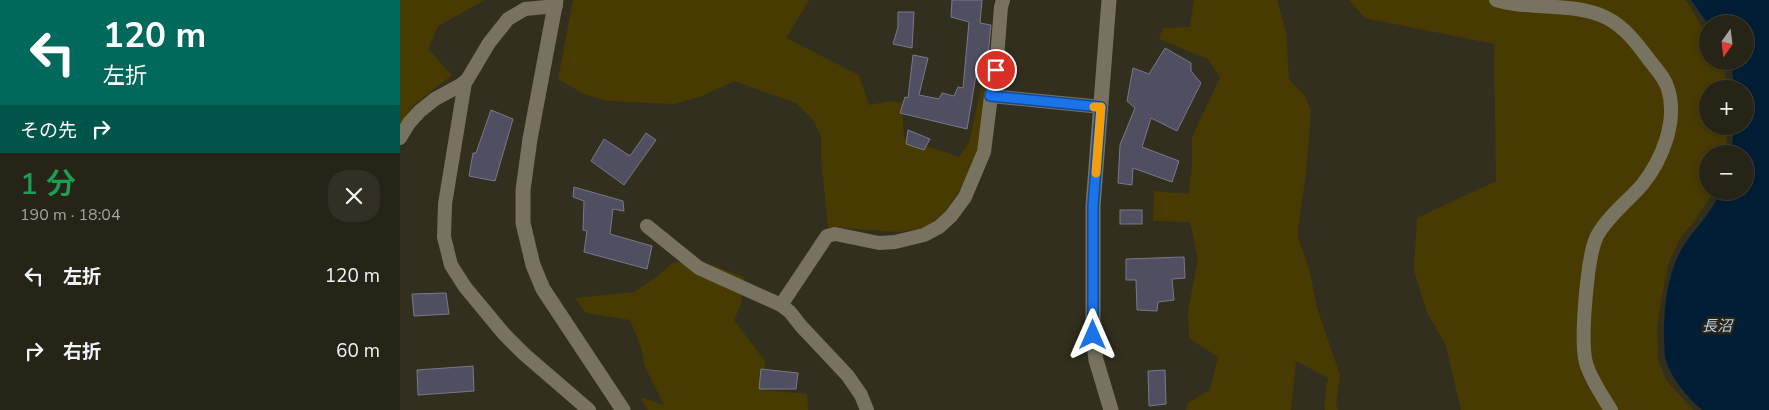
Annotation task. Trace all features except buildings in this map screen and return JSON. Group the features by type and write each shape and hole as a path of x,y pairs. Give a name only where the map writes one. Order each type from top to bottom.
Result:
{"street":[{"path":"781,305 827,236 835,234 879,243 895,242 924,235 939,228 965,197 984,152 990,96 996,70 1003,0"},
{"path":"1109,0 1093,206 1093,335 1096,360 1111,410"},
{"path":"1496,0 1511,4 1594,13 1608,19 1628,34 1663,77 1668,90 1671,105 1670,122 1661,155 1643,184 1603,227 1597,237 1591,258 1584,327 1584,350 1586,363 1592,377 1611,410"},
{"path":"589,410 524,354 504,334 465,287 451,265 444,237 445,212 465,82 489,43 508,19 525,9 556,3 530,139 523,190 523,223 533,265 543,289 623,410"},
{"path":"400,138 409,123 420,111 435,99 465,82"},
{"path":"990,96 1101,107"},
{"path":"647,226 699,268 781,305 790,312 848,376 861,395 867,410"}],"shaded area":[{"path":"400,0 485,0 438,26 428,49 452,75 414,105 400,126"},
{"path":"573,0 809,0 786,38 859,75 869,105 890,101 902,103 904,138 959,157 969,143 982,84 997,92 994,113 963,186 946,210 926,228 899,232 828,227 821,157 821,136 813,120 796,103 734,81 700,97 674,104 606,101 582,93 558,79"},
{"path":"1194,0 1277,0 1286,32 1289,79 1305,96 1311,111 1306,173 1297,236 1309,268 1317,308 1340,375 1336,404 1338,410 1325,410 1328,378 1296,361 1291,410 1186,410 1188,403 1210,390 1218,357 1189,338 1188,310 1198,260 1190,222 1153,221 1154,191 1189,194 1192,137 1220,78 1208,59 1159,39 1163,28 1190,27"},
{"path":"1349,0 1684,0 1687,2 1699,22 1699,70 1724,70 1726,80 1699,80 1699,135 1727,135 1726,145 1699,145 1699,200 1708,200 1680,239 1668,264 1657,326 1658,360 1666,380 1693,410 1461,410 1446,346 1426,310 1414,270 1417,218 1496,181 1494,44 1365,18"},
{"path":"698,260 744,277 741,304 734,320 765,361 764,390 807,394 808,410 648,410 640,397 664,405 645,367 641,347 630,320 586,313 575,298 634,292 658,276 672,263"}],"water":[{"name":"長沼","path":"1691,0 1769,0 1769,410 1702,410 1681,388 1672,375 1665,359 1664,330 1670,277 1686,242 1716,200 1754,200 1754,145 1732,145 1733,135 1754,135 1754,80 1734,80 1732,70 1754,70 1754,15 1702,15"}],"slow traffic":[{"path":"1094,107 1101,107 1096,173"}],"route":[{"path":"996,70 990,96 1101,107 1093,206 1093,335"}]}
